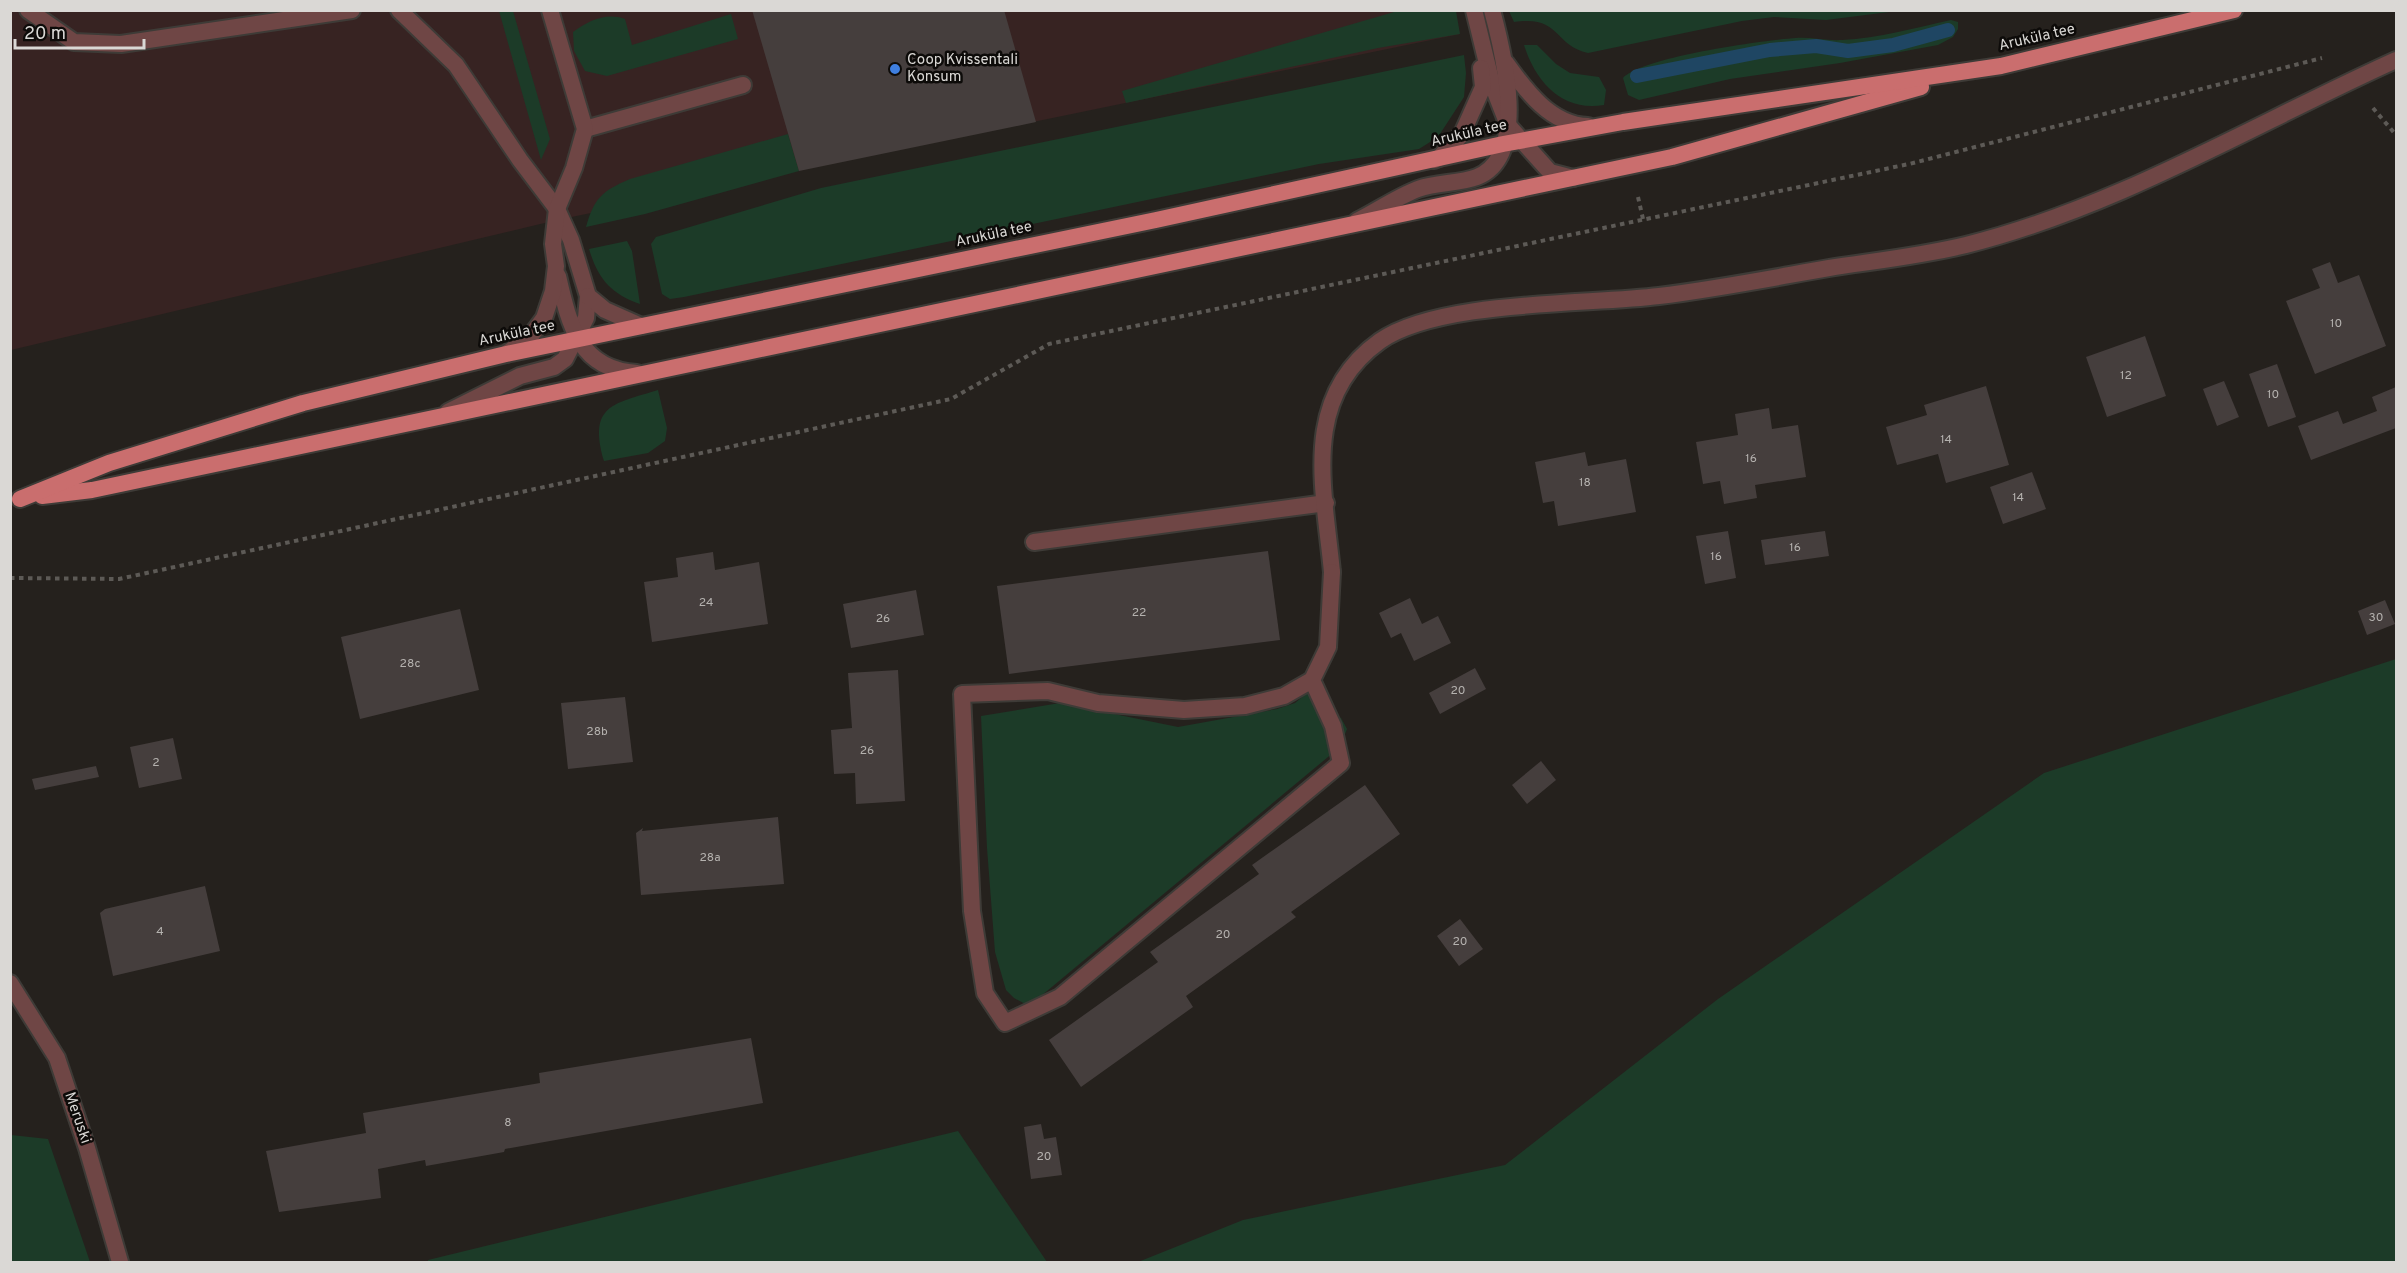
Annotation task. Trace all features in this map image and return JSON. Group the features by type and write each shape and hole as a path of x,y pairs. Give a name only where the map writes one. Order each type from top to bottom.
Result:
{"highway":[{"name":"Aruküla tee","path":"15,500 92,490 1672,157 1989,68 2234,10"},
{"name":"Aruküla tee","path":"15,500 110,463 303,402 506,354 1425,163 1503,144 1595,127 1989,68"}],"street":[{"path":"28,10 74,42 121,44 352,10"},
{"path":"399,10 456,65 520,160 557,209 571,240 588,296 586,318 565,359 554,367 520,376 437,417"},
{"path":"550,10 585,129 574,168 557,209 553,244 567,314 576,339 597,361 617,372 645,374"},
{"path":"1474,10 1492,84 1508,125 1550,172 1573,178"},
{"path":"1425,163 1439,158 1462,134 1483,87 1474,10"},
{"path":"1351,225 1419,189 1478,177 1499,162 1508,125 1506,63 1492,10"},
{"path":"1312,680 1334,726 1341,763 1060,997 1005,1023 985,993 972,911 962,694 1048,691 1098,703 1184,710 1245,706 1284,696 1312,680 1328,647 1332,572 1322,460 1327,410 1347,371 1382,340 1418,324 1489,310 1658,296 1963,246 2026,228 2103,201 2397,60"},
{"path":"1506,63 1522,85 1543,107 1572,126 1595,127"},
{"path":"585,129 743,85"},
{"path":"506,354 530,337 544,318 553,291 556,266"},
{"path":"588,296 605,310 641,326"},
{"path":"1034,542 1326,502"},
{"name":"Meruski","path":"10,983 57,1059 91,1158 120,1263"}],"path":[{"path":"10,578 119,579 951,399 1049,344 1909,164 2326,57 2357,78 2373,108 2397,135"},
{"path":"2373,108 2381,103"},
{"path":"1636,190 1643,219"}],"shaded area":[{"path":"1453,10 1460,34 557,220 11,350 10,11"}],"green space":[{"path":"1401,10 1456,11 1460,34 1378,48 1126,103 1122,91"},
{"path":"499,11 513,11 550,139 541,160"},
{"path":"1509,11 1897,11 1826,20 1774,17 1742,21 1588,53 1568,44 1556,32 1540,23 1514,22"},
{"path":"731,14 738,39 607,76 585,71 574,51 573,32 591,21 604,17 625,19 632,45"},
{"path":"1951,20 1958,22 1958,29 1953,37 1938,45 1840,63 1730,79 1639,100 1628,95 1623,78 1635,70 1654,63 1705,51 1796,38 1856,39"},
{"path":"1524,45 1537,45 1556,64 1570,73 1599,77 1606,90 1604,105 1576,104 1553,92 1536,71"},
{"path":"1464,55 1466,73 1464,97 1438,137 1419,149 1319,164 684,297 670,299 662,294 651,244 656,237 821,188"},
{"path":"788,134 799,171 645,214 586,227 596,202 620,183"},
{"path":"627,241 632,251 640,304 621,295 607,284 601,277 589,249"},
{"path":"658,390 667,428 665,441 648,453 604,461 599,428 608,410 628,399"},
{"path":"2396,659 2396,1262 1138,1262 1243,1220 1505,1165 1718,999 2044,773"},
{"path":"1308,692 1341,718 1347,729 1340,747 1029,1006 1014,998 1006,990 995,952 987,848 981,716 1060,703 1178,727 1277,709 1295,703"},
{"path":"958,1131 1047,1262 428,1262 428,1260"},
{"path":"11,1135 48,1139 90,1262 11,1262"}],"building":[{"name":"Coop Kvissentali Konsum","path":"752,10 1004,10 1036,122 799,171"},
{"path":"2330,262 2338,283 2359,275 2386,346 2315,374 2286,301 2320,288 2312,269"},
{"path":"2145,336 2166,396 2107,417 2086,357"},
{"path":"2277,364 2296,417 2268,427 2249,374"},
{"path":"2224,381 2239,417 2217,426 2203,389"},
{"path":"1986,386 2009,465 1946,483 1938,454 1897,465 1886,427 1927,415 1924,405"},
{"path":"2396,387 2396,428 2311,460 2298,426 2338,411 2343,424 2377,411 2372,397"},
{"path":"1769,408 1772,429 1798,425 1806,477 1755,485 1757,498 1724,504 1720,481 1703,484 1696,442 1738,435 1735,414"},
{"path":"1585,452 1588,466 1626,459 1636,512 1558,526 1554,501 1543,503 1535,462"},
{"path":"2032,472 2046,509 2003,524 1990,487"},
{"path":"1728,531 1736,578 1705,584 1696,536"},
{"path":"1825,531 1829,556 1765,565 1761,540"},
{"path":"1268,551 1280,640 1009,674 997,586"},
{"path":"713,552 715,570 759,562 768,624 652,642 644,582 678,577 676,558"},
{"path":"916,590 924,635 851,648 843,604"},
{"path":"1410,598 1422,624 1438,616 1451,643 1414,661 1401,633 1391,638 1379,613"},
{"path":"2385,600 2395,624 2367,635 2358,611"},
{"path":"460,609 479,690 360,719 341,637"},
{"path":"1475,668 1486,689 1440,714 1429,693"},
{"path":"898,670 905,801 856,804 855,773 834,774 831,730 852,728 848,673"},
{"path":"625,697 633,762 568,769 561,703"},
{"path":"173,738 182,779 139,788 130,747"},
{"path":"1541,761 1556,780 1527,804 1512,785"},
{"path":"96,766 99,777 35,790 32,779"},
{"path":"1365,785 1400,834 1291,912 1296,917 1186,996 1193,1007 1081,1087 1049,1040 1158,962 1150,952 1259,874 1252,865"},
{"path":"778,817 784,884 641,895 636,833 643,828 642,831"},
{"path":"205,886 220,951 113,976 100,913 105,909"},
{"path":"1460,919 1483,949 1459,966 1437,936"},
{"path":"751,1038 763,1103 505,1149 504,1152 426,1166 425,1160 378,1169 381,1198 279,1212 266,1151 366,1133 363,1113 540,1083 539,1073"},
{"path":"1041,1124 1044,1139 1056,1137 1062,1175 1031,1179 1024,1127"}],"waterway":[{"path":"1637,76 1770,50 1816,46 1848,51 1893,45 1948,30"}],"place":[{"name":"Coop Kvissentali Konsum","path":"895,69"}]}
